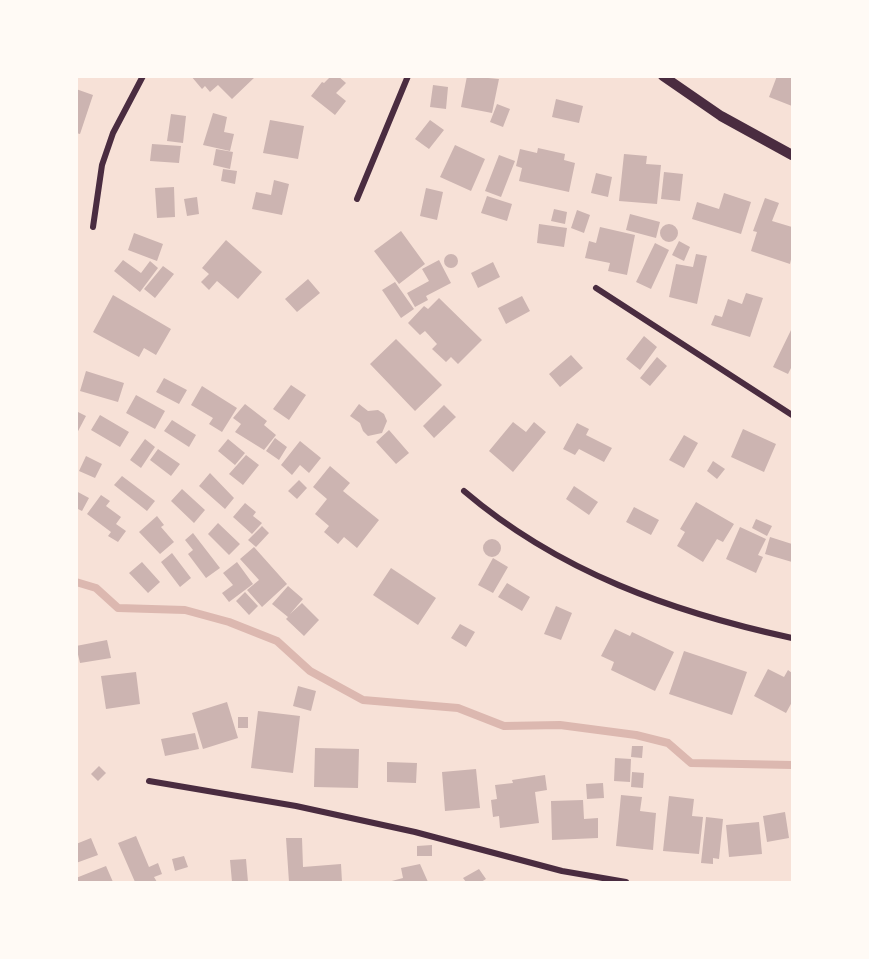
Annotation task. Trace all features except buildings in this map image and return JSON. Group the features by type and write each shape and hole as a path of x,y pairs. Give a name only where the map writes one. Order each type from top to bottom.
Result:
{"street":[{"path":"93,227 102,165 113,133 143,76"},
{"path":"357,199 408,76"},
{"path":"663,76 721,116 792,156"},
{"path":"596,288 792,415"},
{"path":"464,491 489,512 534,542 624,590 682,610 792,638"},
{"path":"148,781 329,813 415,832 561,871 626,882"}],"waterway":[{"path":"76,582 96,588 118,608 185,610 229,622 277,641 310,671 363,700 458,708 504,726 560,725 636,735 668,743 691,763 792,765"}]}
